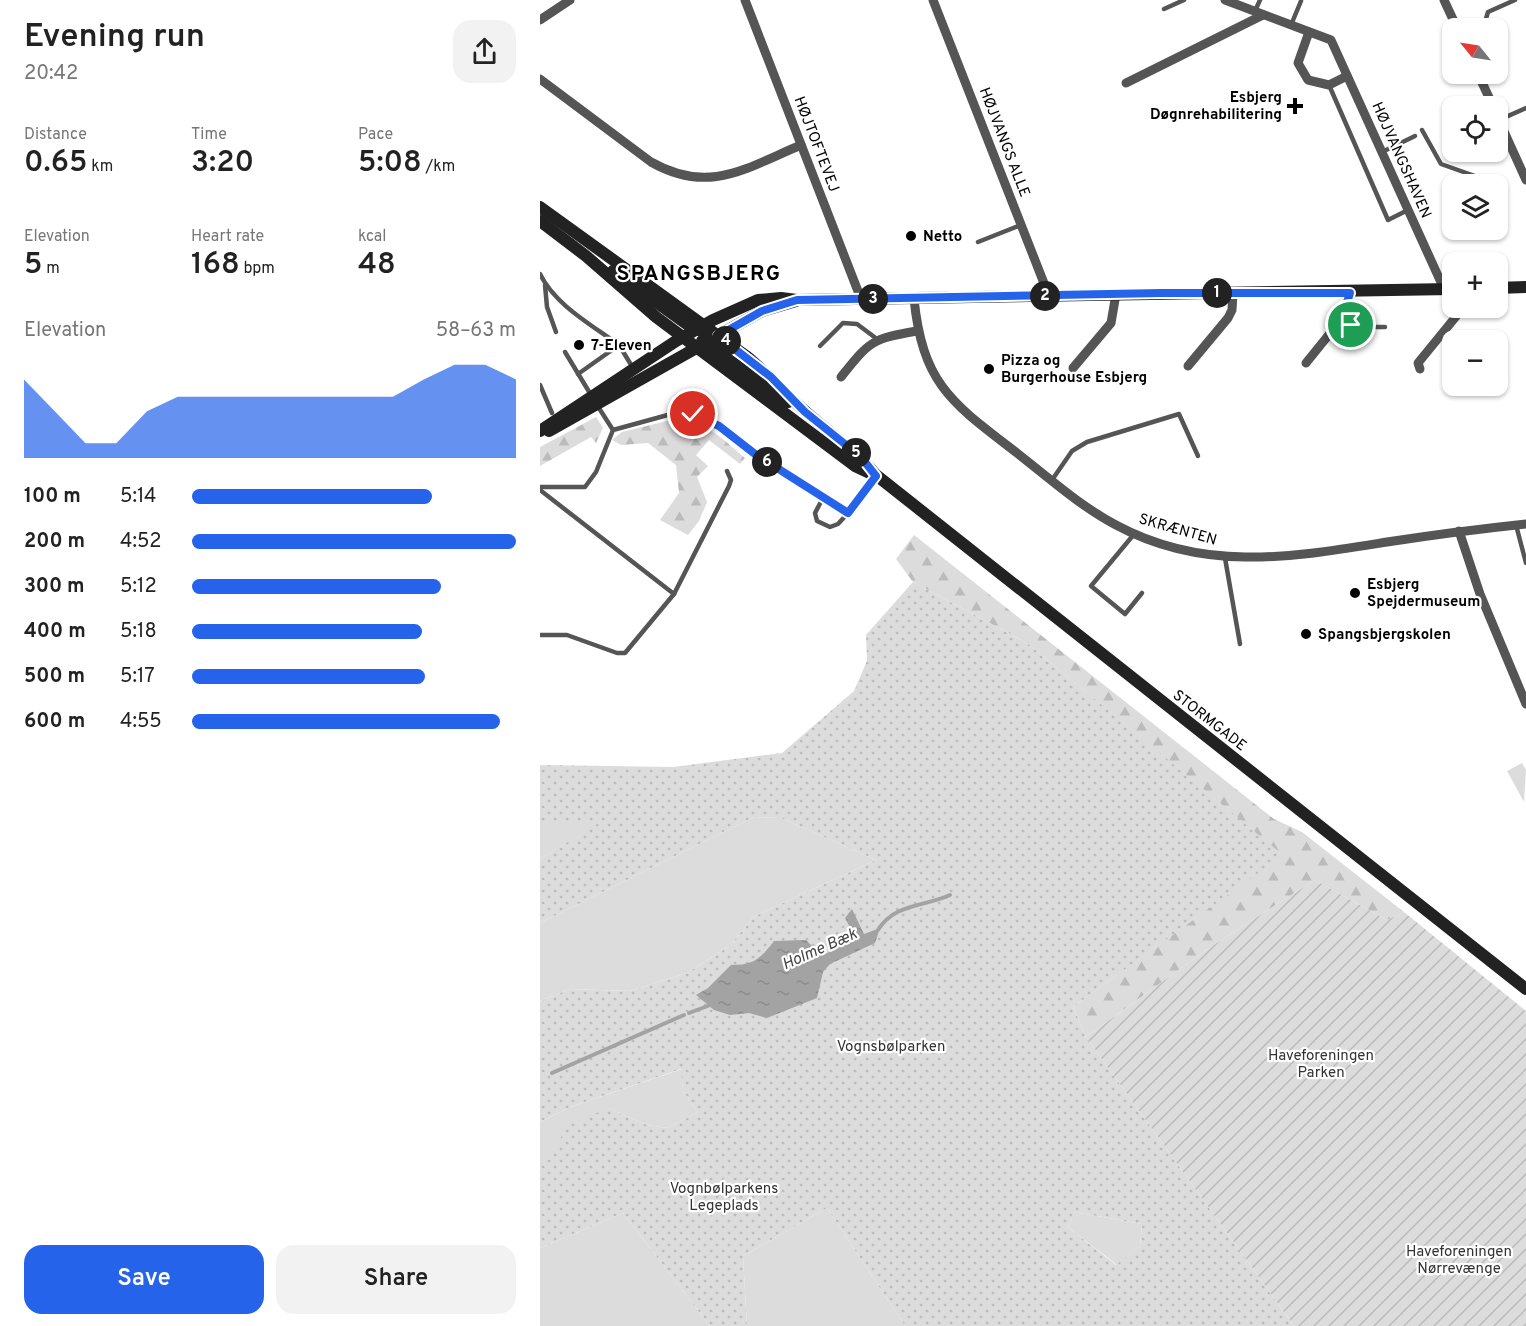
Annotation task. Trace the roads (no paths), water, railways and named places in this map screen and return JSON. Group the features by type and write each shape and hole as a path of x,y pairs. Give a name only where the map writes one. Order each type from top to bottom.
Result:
{"street":[{"path":"540,20 570,0"},
{"name":"HØJTOFTEVEJ","path":"744,0 861,298"},
{"name":"HØJVANGS ALLE","path":"933,0 1049,296"},
{"name":"HØJVANGSHAVEN","path":"1225,0 1331,40 1408,210 1442,277"},
{"path":"1444,0 1452,18"},
{"path":"1125,83 1259,13"},
{"path":"1309,32 1298,63 1308,80 1329,86 1347,76"},
{"path":"540,79 651,162 669,172 689,178 710,178 730,174 801,145"},
{"path":"1508,140 1526,180"},
{"name":"STORMGADE","path":"540,207 700,327 718,336 771,377 805,412 861,457 876,476"},
{"name":"STORMGADE","path":"540,221 586,256 624,292 683,336 702,345 855,466 876,476 1526,989"},
{"path":"586,256 600,261 700,327"},
{"path":"1508,288 1526,287"},
{"path":"595,400 634,369 683,336 758,300 1350,293 1442,289"},
{"path":"1188,366 1228,318 1232,310 1233,293"},
{"path":"1306,363 1342,318 1350,293"},
{"path":"1073,368 1112,323 1116,294"},
{"name":"SKRÆNTEN","path":"914,299 917,331 922,352 946,394 975,421 1087,508 1117,526 1135,533 1182,549 1225,558 1291,557 1459,531 1521,524"},
{"path":"540,433 595,400 762,311 797,300"},
{"path":"1420,369 1418,363 1455,318"},
{"path":"841,377 867,344 877,339 917,331"},
{"path":"702,345 805,412"},
{"path":"1459,531 1479,594 1526,704"}],"lane":[{"path":"1164,9 1184,0"},
{"path":"1259,13 1260,0"},
{"path":"1486,18 1488,12 1515,0"},
{"path":"1291,25 1301,1"},
{"path":"1329,86 1388,220 1408,210"},
{"path":"1508,114 1526,108"},
{"path":"1422,130 1441,164 1469,174"},
{"path":"1382,152 1415,136"},
{"path":"978,242 1021,225"},
{"path":"540,274 544,284 547,307 556,332"},
{"path":"544,284 562,302 619,345 634,369"},
{"path":"1342,318 1356,327 1384,327"},
{"path":"820,346 843,323 857,324 877,339"},
{"path":"578,374 619,345"},
{"path":"565,352 613,430"},
{"path":"540,385 552,413"},
{"path":"613,430 675,413 693,414 719,426 755,454 848,513"},
{"path":"1052,480 1072,451 1087,442 1179,414 1198,456"},
{"path":"540,488 585,487 596,472 613,430"},
{"path":"540,635 567,635 616,653 625,653 674,594 729,486 730,480 726,471"},
{"path":"824,496 815,513 817,521 830,527 838,524 848,513 876,476"},
{"path":"540,488 674,594"},
{"name":"SKRÆNTEN","path":"1521,524 1526,563"},
{"path":"1135,533 1091,586 1125,614 1142,593"},
{"path":"1225,558 1240,644"}],"water":[{"path":"852,909 864,934 880,928 875,943 830,964 823,972 817,998 767,1018 749,1013 730,1015 714,1010 696,995 708,988 731,965 756,960 774,941 806,940 815,949 825,954 856,939 845,918"}],"waterway":[{"name":"Holme Bæk","path":"878,930 885,921 901,910 950,895"},
{"name":"Holme Bæk","path":"689,1013 713,1004"},
{"name":"Holme Bæk","path":"552,1073 684,1015"}],"place":[{"name":"Esbjerg Døgnrehabilitering","path":"1295,106"},
{"name":"Netto","path":"911,236"},
{"name":"7-Eleven","path":"579,345"},
{"name":"Pizza og Burgerhouse Esbjerg","path":"989,369"},
{"name":"Esbjerg Spejdermuseum","path":"1355,593"},
{"name":"Spangsbjergskolen","path":"1306,634"}],"district":[{"name":"SPANGSBJERG","path":"699,273"}],"park label":[{"name":"Vognsbølparken","path":"891,1046"},
{"name":"Haveforeningen Parken","path":"1321,1064"},
{"name":"Vognbølparkens Legeplads","path":"724,1196"},
{"name":"Haveforeningen Nørrevænge","path":"1459,1260"}]}
